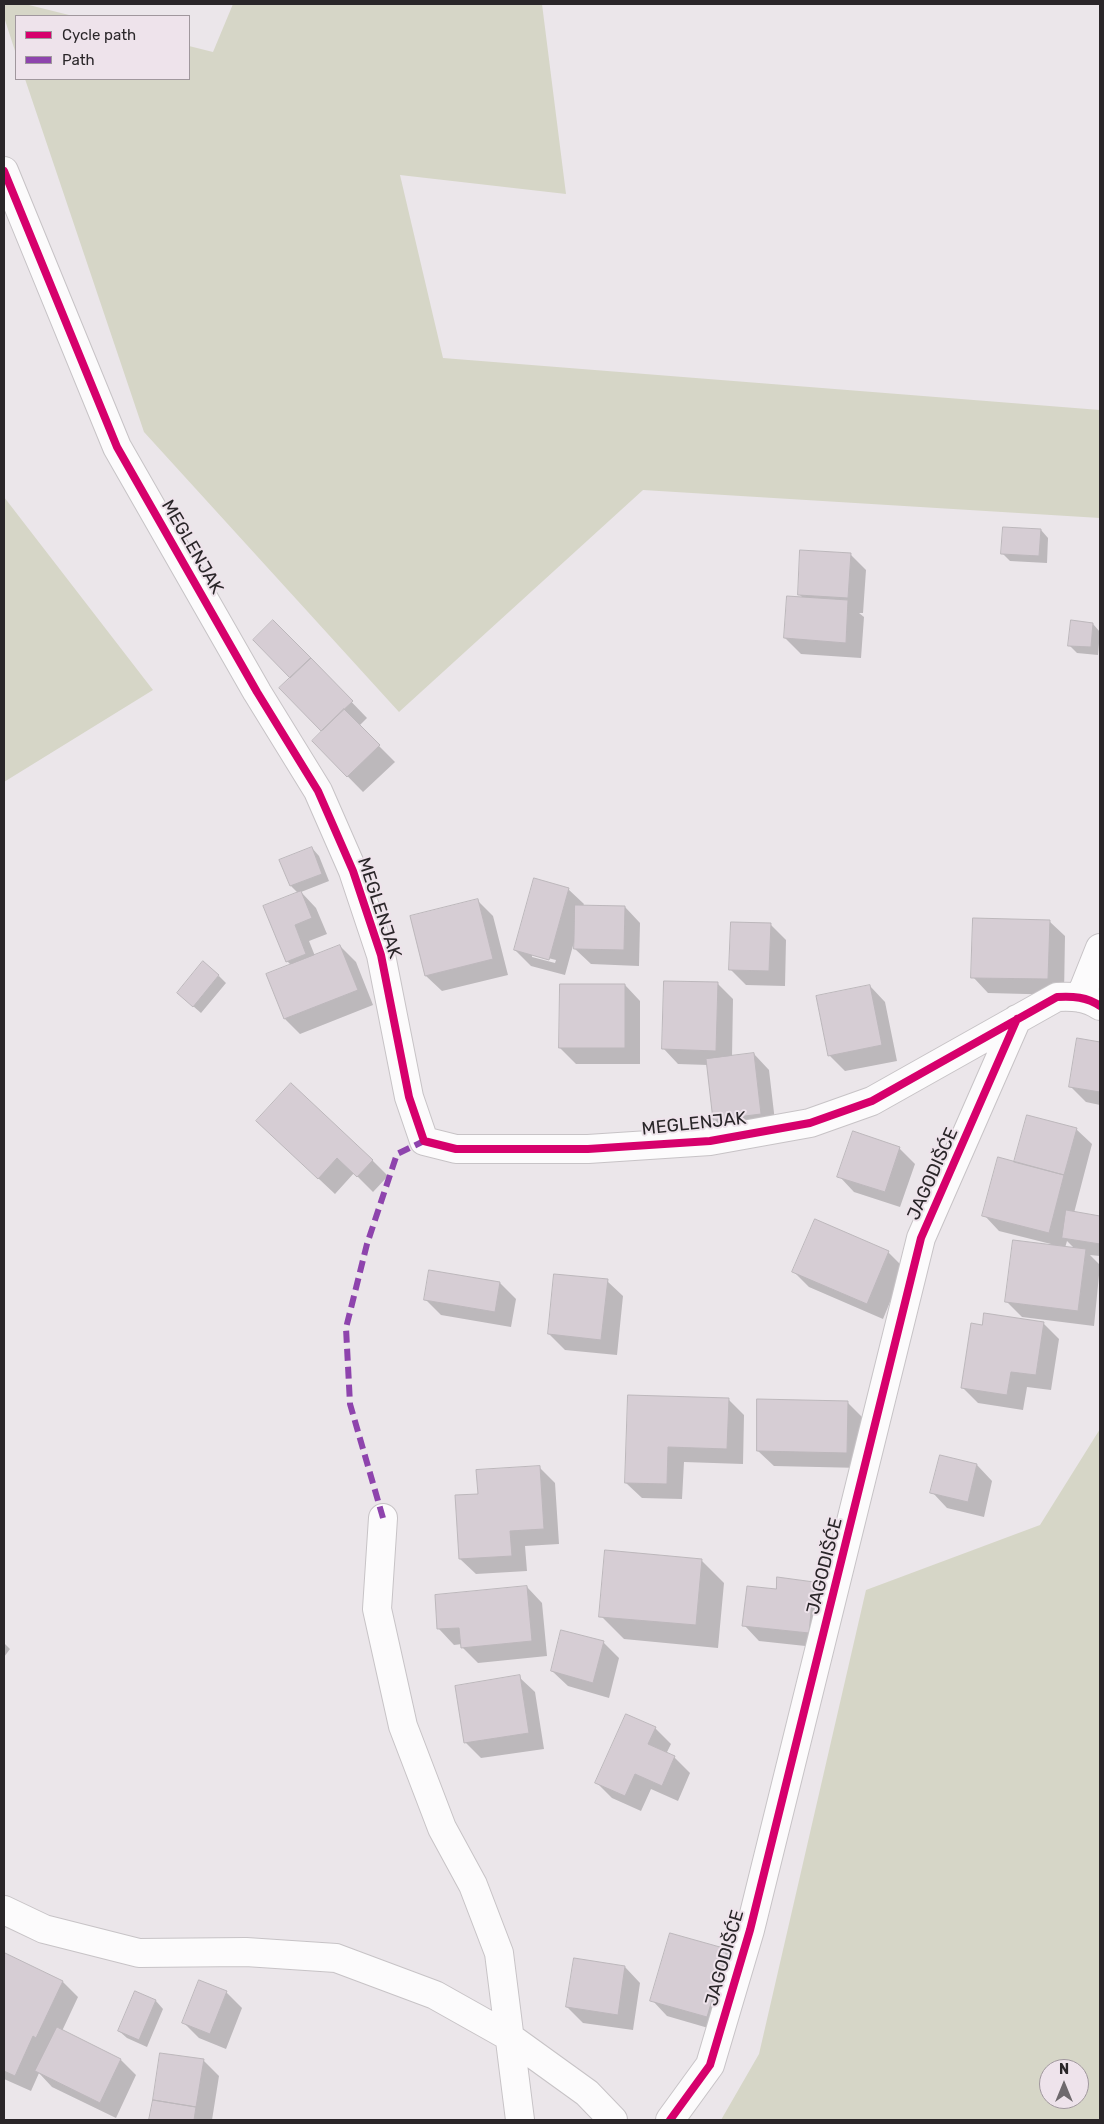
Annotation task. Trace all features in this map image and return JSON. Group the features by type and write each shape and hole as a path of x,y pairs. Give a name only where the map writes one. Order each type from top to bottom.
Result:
{"street":[{"name":"MEGLENJAK","path":"4,171 118,447 257,692 322,800 352,871 381,955 409,1097 424,1141 456,1149 588,1149 710,1141 810,1123 872,1101 1017,1019"},
{"path":"1017,1019 1057,997 1090,1002 1100,948"},
{"name":"JAGODIŠĆE","path":"670,2120 710,2065 750,1930 922,1238 1017,1019"},
{"path":"382,1518 377,1609 403,1726 442,1828 473,1884 499,1954 520,2120"},
{"path":"4,1910 44,1929 139,1953 246,1952 336,1958 434,1995 508,2036 587,2093 613,2120"}],"shaded area":[{"path":"4,4 25,4 69,15 15,15 15,51 4,17"},
{"path":"233,4 542,4 566,194 400,175 443,358 1100,410 1100,518 643,490 399,712 144,432 25,80 190,80 190,46 213,52"},
{"path":"4,497 153,690 4,782"},
{"path":"1100,1429 1100,2120 721,2120 759,2054 866,1590 1040,1525"}],"building":[{"path":"1003,527 1041,529 1039,556 1001,554"},
{"path":"800,550 851,553 848,598 798,595"},
{"path":"787,596 848,600 846,643 784,638"},
{"path":"273,620 311,658 290,678 253,640"},
{"path":"1071,620 1093,623 1091,647 1068,646"},
{"path":"311,658 353,701 321,731 279,688"},
{"path":"344,709 380,745 347,777 312,741"},
{"path":"312,847 322,874 290,886 279,860"},
{"path":"534,878 569,888 549,960 514,950"},
{"path":"301,891 312,918 295,925 306,954 286,962 263,906"},
{"path":"478,899 493,959 425,976 410,916"},
{"path":"575,905 625,906 624,950 574,949"},
{"path":"973,918 1050,920 1048,979 971,978"},
{"path":"731,922 771,923 769,971 729,970"},
{"path":"340,945 358,990 284,1019 266,974"},
{"path":"203,961 219,975 193,1007 177,993"},
{"path":"664,981 718,982 716,1051 662,1049"},
{"path":"560,984 625,984 625,1048 559,1048"},
{"path":"870,985 882,1045 828,1056 816,996"},
{"path":"1077,1038 1100,1042 1100,1092 1069,1087"},
{"path":"754,1053 761,1114 713,1120 706,1059"},
{"path":"291,1083 373,1160 357,1177 337,1158 318,1179 256,1121"},
{"path":"1027,1115 1077,1128 1064,1175 1014,1162"},
{"path":"853,1131 900,1147 885,1192 837,1177"},
{"path":"998,1157 1064,1175 1049,1233 982,1216"},
{"path":"1066,1210 1100,1216 1100,1244 1062,1238"},
{"path":"815,1219 889,1251 867,1304 792,1272"},
{"path":"1013,1240 1086,1249 1078,1311 1005,1302"},
{"path":"429,1270 500,1282 495,1312 424,1300"},
{"path":"554,1274 608,1279 601,1340 548,1334"},
{"path":"984,1313 1044,1322 1036,1375 1011,1372 1007,1395 961,1388 971,1323 982,1325"},
{"path":"628,1395 729,1398 727,1449 668,1447 667,1484 625,1483"},
{"path":"757,1399 848,1401 847,1453 757,1451"},
{"path":"940,1455 977,1464 968,1502 930,1493"},
{"path":"540,1466 544,1529 510,1531 512,1556 459,1559 455,1495 478,1494 476,1470"},
{"path":"605,1550 702,1559 696,1625 599,1617"},
{"path":"777,1577 814,1582 809,1633 742,1626 747,1586 776,1589"},
{"path":"527,1586 532,1641 461,1648 459,1628 437,1629 435,1595"},
{"path":"561,1630 604,1641 593,1683 551,1671"},
{"path":"520,1675 529,1733 464,1743 455,1686"},
{"path":"626,1714 656,1727 648,1744 675,1756 662,1786 635,1774 625,1796 595,1783"},
{"path":"670,1933 727,1949 707,2017 650,2001"},
{"path":"5,1953 63,1981 36,2038 33,2036 15,2076 4,2071"},
{"path":"574,1958 625,1966 618,2015 566,2007"},
{"path":"199,1980 227,1991 210,2034 182,2023"},
{"path":"135,1991 156,2000 139,2040 118,2031"},
{"path":"57,2027 121,2059 100,2103 35,2071"},
{"path":"160,2053 204,2059 196,2107 153,2100"},
{"path":"153,2100 196,2107 194,2120 149,2120"}],"marked path":[{"path":"383,1518 350,1404 346,1328 367,1244 397,1154 424,1141"}],"cycle path":[{"path":"4,171 117,447 257,692 318,791 353,871 381,955 409,1097 424,1141 456,1149 588,1149 710,1141 810,1123 872,1101 1057,997 1080,998 1100,1006"},
{"path":"670,2120 710,2065 750,1930 921,1238 1017,1019"}]}
